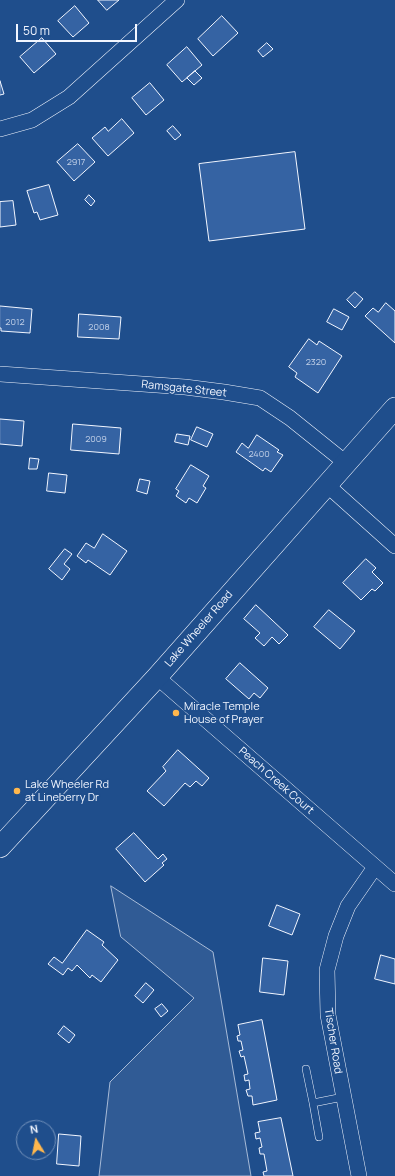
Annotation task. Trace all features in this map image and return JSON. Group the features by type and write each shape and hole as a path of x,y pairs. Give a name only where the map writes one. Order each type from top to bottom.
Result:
{"main road":[{"name":"Lake Wheeler Road","path":"0,847 157,677 395,408"}],"street":[{"path":"0,129 32,120 69,97 177,0"},
{"name":"Ramsgate Street","path":"0,374 185,388 260,398 290,418 346,463"},
{"path":"327,485 395,546"},
{"name":"Peach Creek Court","path":"157,677 395,884"},
{"name":"Tischer Road","path":"359,1176 328,1014 327,970 336,936 348,906 375,867"}],"lane":[{"path":"306,1069 319,1137"},
{"path":"313,1103 343,1097"}],"shaded area":[{"path":"111,886 213,952 251,1176 99,1176 110,1082 194,998 121,937"}],"building":[{"path":"98,0 119,0 107,10"},
{"path":"75,6 89,23 73,37 58,21"},
{"path":"222,16 238,33 213,56 198,39"},
{"path":"42,38 56,54 34,73 20,57"},
{"path":"267,43 273,49 263,57 258,51"},
{"path":"187,47 202,65 182,82 167,65"},
{"path":"195,71 202,78 194,85 187,78"},
{"path":"0,81 4,94 0,95"},
{"path":"150,83 164,100 146,115 132,98"},
{"path":"122,119 134,133 108,156 92,138 105,127 108,131"},
{"path":"173,126 181,135 175,140 167,131"},
{"path":"78,144 95,162 74,181 57,162"},
{"path":"295,152 305,229 209,241 199,164"},
{"path":"49,185 58,215 40,220 37,212 34,213 27,191"},
{"path":"89,195 95,201 91,206 85,200"},
{"path":"13,201 16,225 0,227 0,202"},
{"path":"355,292 363,299 355,308 347,300"},
{"path":"386,303 395,311 395,343 365,316 373,308 378,312"},
{"path":"0,306 32,309 30,333 1,331"},
{"path":"334,309 349,317 342,330 327,322"},
{"path":"79,314 121,317 119,339 78,337"},
{"path":"309,339 317,345 319,341 342,356 318,393 295,377 297,373 289,367"},
{"path":"0,419 24,421 22,446 0,444"},
{"path":"73,424 121,428 119,454 71,450"},
{"path":"197,427 213,434 207,447 191,440"},
{"path":"177,434 190,436 188,445 175,442"},
{"path":"257,435 279,450 277,452 283,455 271,472 265,468 263,471 236,452 242,443 248,448"},
{"path":"30,458 39,459 37,469 29,469"},
{"path":"191,465 209,476 203,486 206,488 197,503 189,498 186,503 176,496 179,491 176,489"},
{"path":"49,473 67,475 65,493 47,491"},
{"path":"140,479 150,481 147,494 137,491"},
{"path":"103,534 127,551 110,575 88,560 86,563 77,556 86,543 94,548"},
{"path":"65,549 72,554 64,564 70,569 62,580 49,569"},
{"path":"366,559 376,568 372,572 383,583 375,591 372,589 361,600 343,583"},
{"path":"256,605 288,635 279,644 272,637 264,646 255,638 260,633 244,619"},
{"path":"329,610 355,631 340,649 314,627"},
{"path":"240,663 268,688 260,698 254,693 249,699 226,679"},
{"path":"178,750 209,778 202,786 196,781 190,787 185,783 164,806 147,791 166,771 163,767"},
{"path":"134,833 158,859 163,854 167,859 162,863 164,865 145,882 116,849"},
{"path":"277,905 300,914 292,935 269,926"},
{"path":"87,930 104,942 102,945 118,960 101,982 92,975 90,978 77,965 72,971 68,968 63,975 48,964 54,957 62,963"},
{"path":"381,955 395,959 395,984 375,979"},
{"path":"263,958 288,961 284,995 260,992"},
{"path":"146,983 154,990 143,1003 135,996"},
{"path":"162,1004 168,1011 161,1017 155,1009"},
{"path":"262,1020 277,1100 253,1105 252,1096 248,1096 246,1090 250,1089 249,1080 245,1081 244,1075 248,1074 244,1056 241,1057 239,1051 243,1050 241,1041 238,1041 237,1036 240,1035 238,1025"},
{"path":"64,1026 75,1035 69,1043 58,1034"},
{"path":"281,1118 293,1176 264,1176 263,1172 267,1171 264,1154 260,1154 259,1148 262,1147 260,1138 256,1139 255,1133 260,1132 258,1122"},
{"path":"59,1134 81,1136 79,1166 57,1164"}],"place":[{"name":"Miracle Temple House of Prayer","path":"176,713"},
{"name":"Lake Wheeler Rd at Lineberry Dr","path":"17,791"}]}
